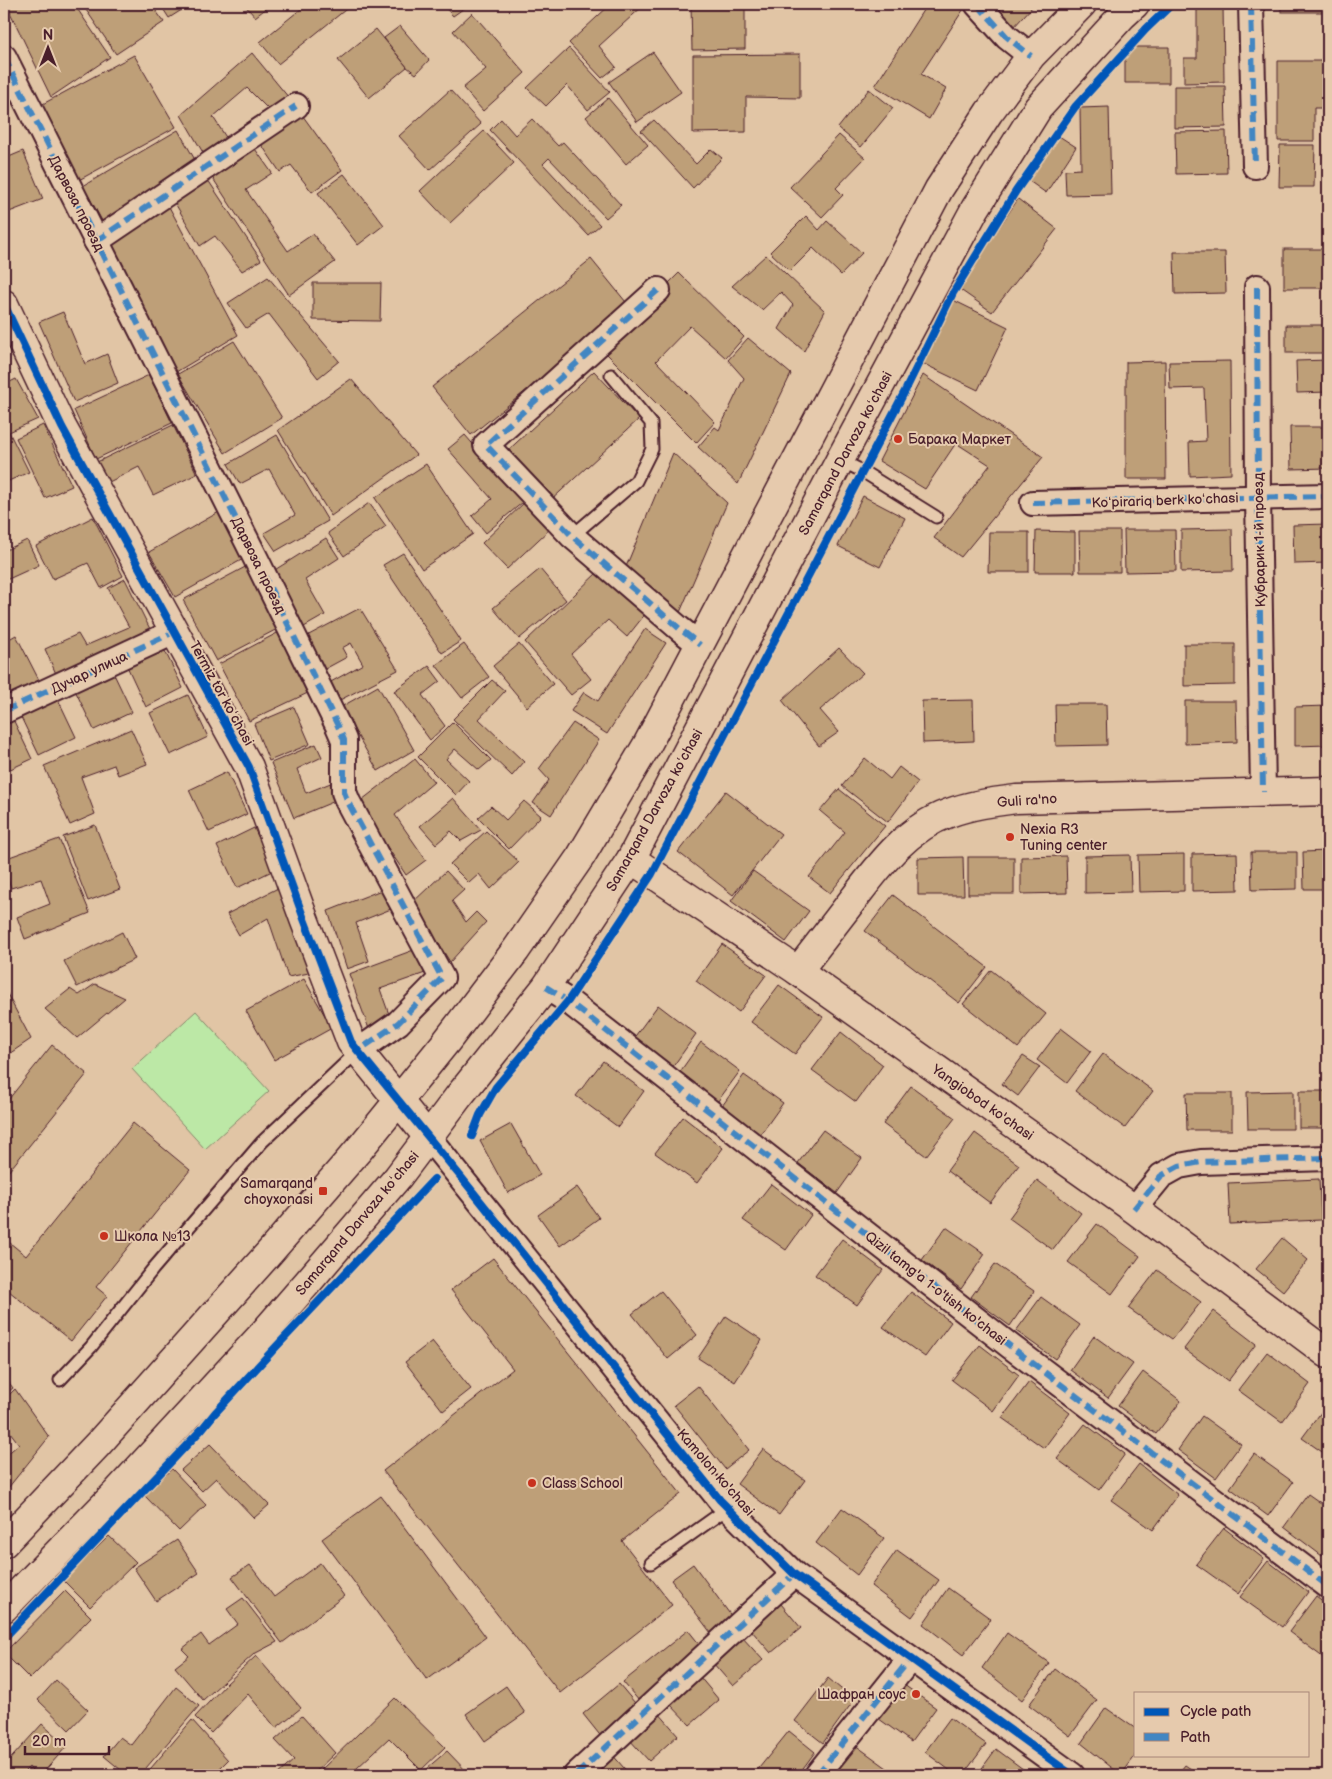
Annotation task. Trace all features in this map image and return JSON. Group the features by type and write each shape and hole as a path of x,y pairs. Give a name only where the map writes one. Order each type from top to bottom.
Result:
{"main road":[{"path":"4,1542 99,1443 270,1252 354,1154 446,1042 516,950 582,856 647,745 700,646 939,189 989,112 1031,56 1082,4"},
{"name":"Samarqand Darvoza koʻchasi","path":"4,1608 117,1492 261,1336 371,1208 546,987 631,859 840,460 975,209 1038,108 1135,4"},
{"name":"Termiz tor koʻchasi","path":"4,304 62,427 249,767 351,1042 428,1137"},
{"name":"Guli ra'no","path":"798,971 883,861 899,844 918,829 948,813 982,804 1016,799 1328,791"},
{"name":"Yangiobod ko'chasi","path":"631,859 798,971 1134,1209 1328,1354"}],"street":[{"path":"977,4 1007,37 1031,56"},
{"path":"1250,4 1255,166"},
{"name":"Дарвоза проезд","path":"4,57 338,726 344,740 344,792 346,797 442,978 398,1022 358,1051"},
{"path":"96,241 296,106"},
{"name":"Кубрарик 1-й проезд","path":"1257,287 1258,497 1264,792"},
{"path":"658,290 486,445 572,536 700,646"},
{"name":"Koʻpirariq berk koʻchasi","path":"1032,503 1328,496"},
{"name":"Дучар улица","path":"4,711 174,632"},
{"name":"Qizil tamg'a 1-o'tish ko'chasi","path":"546,987 568,1001 1010,1346 1328,1586"},
{"name":"Kamolon ko'chasi","path":"428,1137 720,1500 794,1574 1072,1775"},
{"path":"1134,1209 1161,1176 1179,1166 1201,1162 1328,1158"},
{"path":"576,1775 794,1574"},
{"path":"817,1775 910,1659"}],"lane":[{"path":"572,536 636,481 652,449 651,423 611,375"},
{"path":"840,460 862,471 936,517"},
{"path":"60,1380 91,1347 153,1269 262,1142 358,1051"},
{"path":"651,1563 728,1508"}],"green space":[{"path":"196,1011 269,1091 205,1149 132,1069"}],"building":[{"path":"6,4 74,4 110,57 51,97"},
{"path":"82,4 151,4 164,22 116,54"},
{"path":"160,4 191,4 169,18"},
{"path":"244,4 272,4 255,17"},
{"path":"307,4 348,4 350,6 278,64 260,42"},
{"path":"360,4 377,4 367,12"},
{"path":"442,4 470,4 453,16"},
{"path":"611,4 644,5 599,46 616,67 602,78 569,43"},
{"path":"691,4 745,4 745,49 692,50"},
{"path":"927,4 967,4 921,74 946,89 929,119 875,86"},
{"path":"987,4 1031,4 1033,6 1013,28"},
{"path":"1197,4 1223,4 1224,82 1184,83 1184,58 1197,58"},
{"path":"1281,4 1328,4 1328,12 1281,12"},
{"path":"472,13 525,73 483,111 463,88 486,69 453,31"},
{"path":"400,26 429,60 416,74 407,67 384,38"},
{"path":"376,29 407,67 369,98 338,60"},
{"path":"1135,47 1169,47 1169,83 1125,83 1125,57"},
{"path":"569,48 610,92 588,110 567,85 546,106 527,88"},
{"path":"653,52 681,92 637,122 609,82"},
{"path":"252,53 289,98 271,112 247,88 213,117 229,142 205,156 181,115"},
{"path":"800,54 800,98 746,97 746,132 693,133 693,55"},
{"path":"134,55 176,127 77,181 39,106"},
{"path":"1278,61 1328,61 1328,108 1314,108 1314,141 1278,141"},
{"path":"1174,86 1225,86 1226,127 1174,128"},
{"path":"869,89 893,108 861,147 838,128"},
{"path":"450,90 481,124 430,170 399,136"},
{"path":"608,98 648,145 626,164 586,117"},
{"path":"1109,107 1111,194 1066,195 1065,170 1081,169 1080,108"},
{"path":"300,112 342,170 312,192 291,165 280,172 259,141"},
{"path":"501,119 515,135 532,119 558,146 563,142 621,205 606,218 549,158 543,164 600,225 588,235 490,130"},
{"path":"654,120 696,164 711,149 722,158 693,188 641,131"},
{"path":"178,130 198,165 106,228 83,186"},
{"path":"484,131 514,163 450,223 420,191"},
{"path":"1226,131 1227,173 1176,174 1175,132"},
{"path":"839,135 865,158 836,188 843,195 822,217 790,187"},
{"path":"1059,136 1076,147 1046,193 1029,181"},
{"path":"1280,145 1315,145 1314,187 1279,187"},
{"path":"253,146 272,173 246,190 288,251 313,234 335,262 289,295 210,174"},
{"path":"23,151 43,199 4,214 4,159"},
{"path":"344,174 384,225 358,245 318,193"},
{"path":"206,177 261,260 242,271 215,236 200,246 172,198"},
{"path":"1018,199 1057,229 992,312 959,289"},
{"path":"167,203 238,335 176,372 107,241"},
{"path":"806,216 819,230 827,221 862,253 841,275 813,248 790,271 770,252"},
{"path":"1284,249 1328,249 1328,288 1284,288"},
{"path":"1174,252 1225,252 1226,293 1175,294"},
{"path":"766,255 825,311 804,351 779,329 793,305 781,292 762,310 732,286"},
{"path":"591,259 630,307 471,435 432,387"},
{"path":"679,273 744,337 726,358 690,326 656,361 715,422 696,443 602,349"},
{"path":"268,277 339,361 318,378 269,314 246,328 228,303"},
{"path":"313,283 381,283 380,321 313,320"},
{"path":"953,300 1008,327 978,390 922,363"},
{"path":"63,312 85,364 107,354 118,383 74,402 39,322"},
{"path":"1286,325 1328,325 1328,353 1286,353"},
{"path":"748,338 791,374 738,484 698,447 715,427 719,430 744,378 728,360"},
{"path":"234,341 282,418 225,453 178,374"},
{"path":"1328,360 1328,392 1297,393 1296,361"},
{"path":"1165,361 1166,479 1126,479 1126,362"},
{"path":"1230,361 1231,474 1190,476 1189,442 1206,441 1204,388 1170,389 1169,362"},
{"path":"594,371 639,419 548,503 503,455"},
{"path":"149,375 172,423 96,459 74,410"},
{"path":"923,375 1043,457 961,557 934,538 990,465 956,443 925,489 879,461"},
{"path":"16,379 38,419 9,432 29,472 4,483 4,385"},
{"path":"351,379 416,455 331,516 278,430"},
{"path":"43,425 72,486 45,498 16,438"},
{"path":"173,425 197,474 153,495 139,467 107,483 97,462"},
{"path":"1290,427 1328,427 1328,468 1291,469"},
{"path":"277,435 328,521 276,551 264,533 295,515 269,469 240,484 228,464"},
{"path":"465,435 523,502 486,533 472,516 492,499 448,449"},
{"path":"673,453 727,503 678,617 623,574"},
{"path":"426,464 473,534 422,569 375,498"},
{"path":"863,496 905,518 880,567 838,546"},
{"path":"527,500 553,526 507,569 482,543"},
{"path":"369,503 386,526 344,556 328,533"},
{"path":"219,512 245,558 175,597 149,552"},
{"path":"93,517 123,576 101,588 88,563 53,579 36,546"},
{"path":"1328,524 1328,563 1294,564 1293,525"},
{"path":"1232,529 1233,571 1181,572 1181,530"},
{"path":"1124,530 1175,530 1176,571 1125,572"},
{"path":"1036,531 1075,532 1075,572 1035,572"},
{"path":"1079,531 1120,531 1120,572 1080,572"},
{"path":"989,532 1029,532 1029,572 988,572"},
{"path":"326,538 339,558 305,580 325,615 304,627 273,571"},
{"path":"27,540 39,565 4,581 4,551"},
{"path":"403,553 461,641 442,653 383,565"},
{"path":"249,565 281,627 216,661 183,600"},
{"path":"540,569 566,600 519,639 493,608"},
{"path":"599,571 646,613 627,637 608,620 571,654 591,679 571,695 525,642"},
{"path":"125,579 152,633 57,676 45,649 78,634 85,646 129,627 108,588"},
{"path":"360,608 398,670 338,701 329,683 363,664 351,643 342,648 347,657 323,670 305,637"},
{"path":"645,629 666,643 607,734 571,711 584,692 598,701"},
{"path":"279,632 312,691 249,721 219,664"},
{"path":"16,635 40,682 7,698 4,692 4,642"},
{"path":"464,644 489,677 462,698 436,665"},
{"path":"519,644 553,684 527,707 493,666"},
{"path":"1184,644 1235,644 1235,685 1184,686"},
{"path":"163,647 183,688 146,707 126,664"},
{"path":"839,648 863,673 820,710 839,732 819,746 782,700"},
{"path":"429,666 440,681 422,695 445,726 430,740 394,691"},
{"path":"112,670 132,712 94,730 74,688"},
{"path":"492,680 505,691 479,719 524,762 512,776 453,719"},
{"path":"378,686 414,750 378,771 341,707"},
{"path":"56,695 76,737 39,755 19,713"},
{"path":"188,695 208,737 170,755 150,713"},
{"path":"973,700 974,741 923,743 922,701"},
{"path":"1185,701 1236,701 1237,742 1185,744"},
{"path":"1055,704 1106,704 1107,745 1056,746"},
{"path":"1328,706 1328,745 1295,746 1295,707"},
{"path":"294,707 310,744 269,761 254,724"},
{"path":"12,717 32,759 4,772 4,721"},
{"path":"453,722 491,760 479,770 455,749 446,759 469,781 456,795 418,757"},
{"path":"573,723 599,740 551,815 533,803 549,780 539,769"},
{"path":"131,729 147,764 118,775 114,765 81,777 95,814 70,825 44,766"},
{"path":"316,744 322,757 297,769 306,793 333,782 340,799 294,818 271,763"},
{"path":"865,758 890,779 899,767 918,782 888,822 842,786"},
{"path":"415,759 434,782 395,815 426,860 406,875 358,803"},
{"path":"227,772 247,814 209,832 189,790"},
{"path":"839,789 885,826 830,893 809,877 845,832 820,811"},
{"path":"726,791 781,834 733,895 678,852"},
{"path":"453,798 481,830 461,841 451,831 436,844 420,826"},
{"path":"524,801 541,816 509,849 478,818 491,806 506,820"},
{"path":"95,825 120,889 88,901 63,837"},
{"path":"254,828 274,870 237,888 217,846"},
{"path":"486,831 519,862 491,889 479,874 469,883 450,864"},
{"path":"59,839 90,913 25,939 17,917 50,904 41,879 11,888 4,866 4,859"},
{"path":"1328,851 1328,889 1304,889 1303,852"},
{"path":"1251,852 1297,852 1297,889 1252,890"},
{"path":"1237,853 1238,890 1192,891 1192,854"},
{"path":"1184,854 1184,891 1139,892 1138,855"},
{"path":"1130,855 1131,892 1085,893 1085,856"},
{"path":"1066,856 1067,893 1021,894 1021,857"},
{"path":"963,857 964,895 918,895 918,858"},
{"path":"968,857 1014,857 1014,894 968,894"},
{"path":"446,871 464,890 452,901 466,922 476,912 486,922 450,962 413,902"},
{"path":"753,871 809,911 786,942 731,901"},
{"path":"389,887 396,907 356,923 369,961 347,969 328,911"},
{"path":"278,888 309,973 288,977 268,918 239,935 227,914"},
{"path":"893,895 987,967 959,1003 865,931"},
{"path":"122,932 135,959 77,987 64,961"},
{"path":"722,944 766,975 739,1012 696,981"},
{"path":"419,948 428,972 380,989 391,1020 369,1029 349,974"},
{"path":"991,970 1046,1014 1018,1048 963,1004"},
{"path":"304,979 332,1028 274,1060 246,1011"},
{"path":"95,984 125,998 77,1038 45,1009 70,989 79,995"},
{"path":"779,985 823,1017 795,1054 751,1022"},
{"path":"4,988 31,1039 6,1056 4,1053"},
{"path":"658,1005 696,1034 672,1068 633,1039"},
{"path":"1061,1028 1091,1051 1067,1083 1037,1060"},
{"path":"841,1032 883,1065 856,1102 812,1070"},
{"path":"701,1042 740,1071 715,1105 677,1076"},
{"path":"52,1045 87,1074 4,1177 4,1105"},
{"path":"1103,1054 1153,1091 1125,1128 1075,1091"},
{"path":"1023,1056 1040,1067 1018,1096 1002,1084"},
{"path":"603,1061 644,1091 618,1127 576,1096"},
{"path":"744,1075 783,1103 758,1138 720,1109"},
{"path":"911,1086 955,1118 926,1156 883,1124"},
{"path":"1293,1091 1293,1129 1248,1129 1247,1092"},
{"path":"1299,1091 1328,1091 1328,1128 1299,1128"},
{"path":"1186,1093 1232,1093 1232,1130 1187,1130"},
{"path":"683,1117 723,1148 697,1183 655,1153"},
{"path":"133,1123 190,1170 96,1287 107,1296 71,1341 4,1287 4,1238 26,1256"},
{"path":"511,1124 540,1175 508,1193 480,1141"},
{"path":"823,1130 862,1158 837,1193 798,1163"},
{"path":"975,1133 1019,1165 990,1203 947,1171"},
{"path":"1319,1179 1321,1220 1230,1224 1228,1183"},
{"path":"1323,1179 1328,1179 1328,1231 1323,1231"},
{"path":"1037,1180 1081,1213 1053,1250 1009,1218"},
{"path":"771,1184 811,1215 786,1250 743,1220"},
{"path":"577,1187 599,1218 560,1246 538,1215"},
{"path":"1097,1224 1140,1256 1112,1294 1068,1262"},
{"path":"946,1227 985,1254 961,1289 922,1260"},
{"path":"1282,1238 1308,1260 1283,1291 1256,1269"},
{"path":"842,1239 883,1270 857,1305 815,1275"},
{"name":"Class School","path":"493,1258 681,1494 622,1541 672,1605 560,1693 383,1471 513,1369 451,1290"},
{"path":"995,1264 1034,1291 1010,1326 971,1297"},
{"path":"1157,1270 1201,1302 1172,1339 1128,1308"},
{"path":"661,1291 697,1335 668,1359 632,1314"},
{"path":"911,1292 951,1322 925,1357 883,1327"},
{"path":"1041,1297 1080,1325 1055,1359 1016,1331"},
{"path":"1213,1311 1256,1344 1228,1381 1184,1349"},
{"path":"726,1316 762,1340 735,1382 698,1358"},
{"path":"1094,1336 1133,1364 1108,1398 1070,1370"},
{"path":"432,1341 471,1389 443,1411 405,1362"},
{"path":"980,1345 1019,1375 993,1411 952,1380"},
{"path":"1267,1352 1310,1384 1282,1422 1238,1390"},
{"path":"1143,1372 1181,1401 1156,1434 1118,1406"},
{"path":"4,1376 13,1388 4,1395"},
{"path":"1029,1382 1070,1413 1044,1448 1002,1418"},
{"path":"698,1386 749,1450 725,1469 674,1405"},
{"path":"15,1389 49,1437 4,1493 4,1457 19,1444 4,1424 4,1400"},
{"path":"1328,1403 1328,1456 1302,1438"},
{"path":"1202,1416 1241,1444 1216,1478 1178,1450"},
{"path":"1085,1424 1125,1454 1099,1490 1057,1459"},
{"path":"210,1444 269,1505 254,1518 216,1478 202,1491 181,1470"},
{"path":"763,1449 805,1480 779,1515 737,1484"},
{"path":"1254,1454 1293,1482 1268,1516 1230,1488"},
{"path":"1139,1464 1178,1495 1153,1530 1111,1500"},
{"path":"172,1469 206,1505 179,1531 144,1495"},
{"path":"1308,1494 1328,1508 1328,1547 1322,1556 1284,1527"},
{"path":"381,1496 486,1637 427,1680 322,1539"},
{"path":"842,1508 884,1538 857,1575 816,1543"},
{"path":"1224,1528 1264,1559 1238,1594 1196,1564"},
{"path":"109,1536 136,1562 90,1607 64,1581"},
{"path":"177,1540 199,1573 156,1601 134,1568"},
{"path":"897,1550 939,1580 912,1617 871,1586"},
{"path":"1268,1561 1308,1592 1282,1627 1240,1597"},
{"path":"320,1563 344,1596 282,1643 232,1577 250,1565 274,1597"},
{"path":"693,1564 732,1617 711,1633 671,1580"},
{"path":"948,1588 991,1619 963,1655 923,1624"},
{"path":"65,1591 91,1617 30,1679 4,1653"},
{"path":"1316,1596 1328,1605 1328,1661 1289,1632"},
{"path":"243,1598 277,1642 254,1654 203,1700 175,1667 189,1656 182,1649 201,1634 209,1645 238,1624 227,1609"},
{"path":"781,1604 801,1628 771,1653 751,1630"},
{"path":"688,1630 704,1650 640,1702 623,1682"},
{"path":"1007,1633 1049,1663 1022,1700 982,1668"},
{"path":"742,1637 763,1660 733,1686 713,1663"},
{"path":"256,1656 301,1708 276,1728 248,1694 211,1733 195,1717"},
{"path":"1055,1669 1097,1700 1070,1736 1029,1705"},
{"path":"699,1676 719,1700 690,1725 669,1703"},
{"path":"828,1678 854,1700 823,1743 795,1721"},
{"path":"56,1680 88,1710 69,1730 38,1700"},
{"path":"900,1682 936,1708 911,1742 875,1716"},
{"path":"619,1684 640,1709 603,1739 583,1714"},
{"path":"506,1686 525,1713 485,1741 466,1714"},
{"path":"176,1687 199,1706 140,1775 127,1775 104,1756 120,1737 131,1745"},
{"path":"395,1698 445,1747 421,1770 389,1738 356,1769 362,1775 326,1775 321,1770"},
{"path":"1106,1708 1134,1728 1135,1756 1121,1775 1081,1743"},
{"path":"658,1712 678,1735 649,1761 628,1738"},
{"path":"302,1716 335,1753 312,1775 277,1775 294,1760 275,1740"},
{"path":"950,1718 986,1744 963,1775 956,1775 925,1752"},
{"path":"192,1720 228,1760 213,1775 183,1775 180,1772 177,1775 145,1775"},
{"path":"42,1724 67,1746 41,1775 37,1775 29,1767 21,1775 4,1775 4,1766"},
{"path":"789,1731 815,1752 798,1775 758,1775 755,1773"},
{"path":"851,1742 887,1768 882,1775 826,1775"},
{"path":"996,1749 1031,1775 977,1775"},
{"path":"447,1751 470,1775 419,1775"},
{"path":"611,1753 630,1775 586,1775"},
{"path":"1185,1765 1200,1775 1177,1775"}],"marked path":[{"path":"977,4 1007,37 1031,56"},
{"path":"1251,4 1255,166"},
{"path":"4,57 338,726 344,740 344,792 348,802 442,978 398,1023 358,1051"},
{"path":"96,241 296,106"},
{"path":"1257,287 1263,792"},
{"path":"658,290 486,445 572,536 700,645"},
{"path":"1033,503 1328,496"},
{"path":"4,711 174,632"},
{"path":"546,987 568,1001 1010,1346 1328,1586"},
{"path":"1134,1209 1161,1176 1179,1166 1201,1162 1328,1158"},
{"path":"576,1775 794,1574"},
{"path":"817,1775 910,1659"}],"cycle path":[{"path":"472,1136 480,1115 496,1087 568,1001 652,874 906,389 953,293 1016,191 1075,107 1146,29 1172,4"},
{"path":"4,304 62,427 249,767 351,1042 720,1500 794,1574 1072,1775"},
{"path":"4,1638 202,1429 275,1348 434,1179"}],"place":[{"name":"Барака Маркет","path":"898,439"},
{"name":"Nexia R3 Tuning center","path":"1010,837"},
{"name":"Samarqand choyxonasi","path":"323,1191"},
{"name":"Школа №13","path":"104,1236"},
{"name":"Class School","path":"532,1483"},
{"name":"Шафран соус","path":"916,1694"}]}
